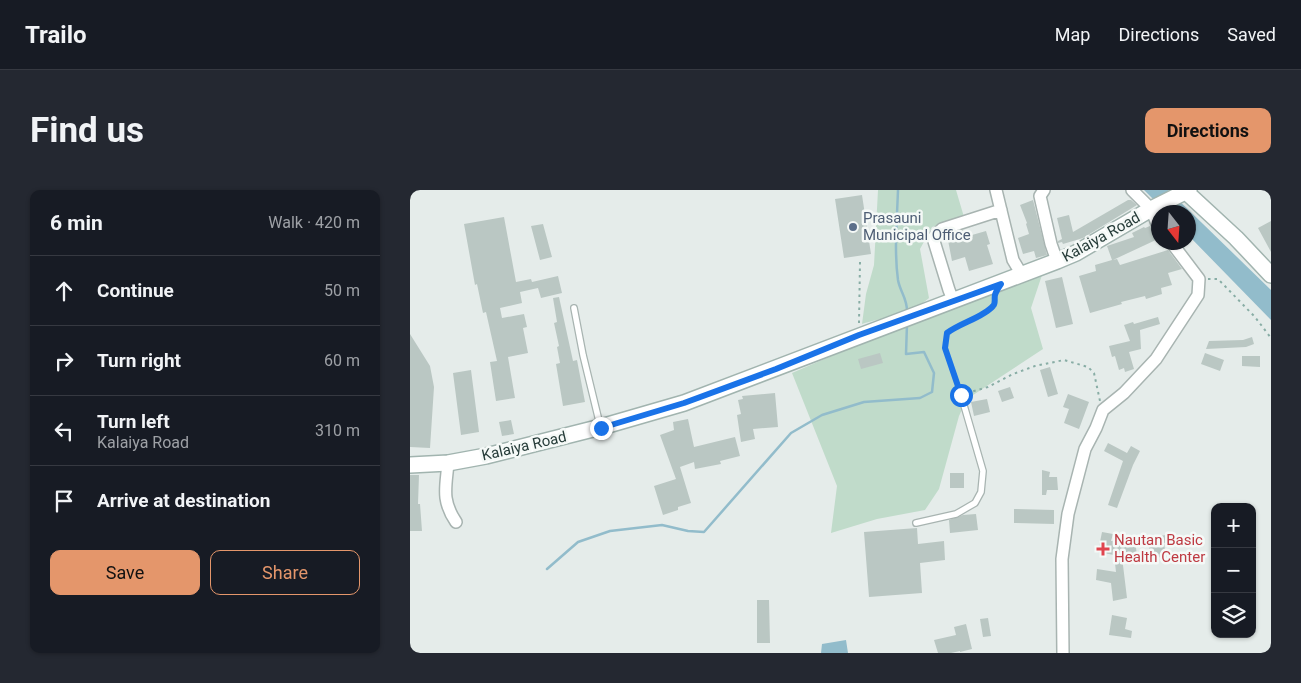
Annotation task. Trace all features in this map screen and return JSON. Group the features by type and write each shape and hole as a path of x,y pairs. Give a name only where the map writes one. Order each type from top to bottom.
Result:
{"main road":[{"name":"Kalaiya Road","path":"410,465 448,463 486,456 601,428 684,403 776,369 859,335 932,310 953,300 1058,262 1150,209 1184,192"},
{"path":"1184,192 1268,266"}],"street":[{"path":"996,190 1013,260 1022,275"},
{"path":"1044,190 1040,196 1051,244 1058,262"},
{"path":"1132,190 1150,209"},
{"path":"953,300 934,238 942,229 1001,210"},
{"path":"1063,653 1062,559 1068,514 1085,449 1096,428 1102,410 1124,393 1156,359 1198,295 1199,280 1176,250"},
{"path":"448,463 444,490 450,515 456,522"}],"lane":[{"path":"574,308 583,355 601,428"},
{"path":"916,523 956,514 975,502 981,492 983,471 961,395"}],"path":[{"path":"859,335 860,262"},
{"path":"1199,280 1218,279 1255,317 1271,338"},
{"path":"1001,284 995,295 992,307 956,326 947,333 945,348 961,395 988,387 1013,374 1036,366 1064,360 1088,367 1094,374 1102,410"}],"green space":[{"path":"878,190 956,190 964,217 932,227 920,249 929,298 906,311 862,324 866,294 874,265"},
{"path":"1042,275 1031,308 1043,349 967,399 959,416 939,489 925,510 877,519 831,533 837,486 792,373"}],"water":[{"path":"1144,190 1168,190 1183,205 1159,205"},
{"path":"1196,217 1271,290 1271,320 1196,243"},
{"path":"846,640 848,653 821,653 822,644"}],"building":[{"name":"Prasauni Municipal Office","path":"862,195 871,254 844,258 835,199"},
{"path":"1033,200 1047,255 1036,258 1034,251 1023,254 1018,238 1029,234 1020,205"},
{"path":"1128,200 1137,205 1083,238 1063,244 1062,242 1058,243 1062,239 1057,218 1069,215 1073,232"},
{"path":"504,217 516,282 531,279 532,282 558,276 562,293 541,298 538,288 520,292 522,303 500,308 502,318 524,314 527,327 523,328 528,353 508,357 515,398 496,401 490,362 497,361 486,312 483,313 477,284 475,285 464,224"},
{"path":"1271,221 1271,252 1258,228"},
{"path":"543,224 552,257 540,260 531,226"},
{"path":"1150,226 1151,228 1151,242 1113,260 1117,259 1120,265 1168,250 1182,269 1168,273 1172,285 1161,288 1162,294 1146,299 1145,296 1121,302 1122,304 1090,313 1079,276 1096,271 1095,265 1112,260 1107,246 1134,237 1132,233"},
{"path":"963,230 965,237 986,231 990,244 987,245 993,264 969,271 965,257 952,261 947,235"},
{"path":"1062,277 1073,324 1056,328 1045,281"},
{"path":"559,297 573,361 577,360 585,402 563,406 556,364 560,363 557,347 559,346 554,323 557,322 553,298"},
{"path":"1158,317 1160,324 1140,330 1141,349 1129,352 1134,369 1125,372 1124,368 1119,370 1115,356 1112,357 1109,346 1130,341 1124,325"},
{"path":"410,334 430,366 434,387 430,448 410,447"},
{"path":"1252,337 1254,344 1246,347 1206,349 1209,341 1243,340"},
{"path":"880,353 883,363 861,369 858,359"},
{"path":"1205,353 1224,360 1220,371 1201,364"},
{"path":"1242,356 1260,356 1260,367 1242,366"},
{"path":"1050,367 1058,394 1048,397 1040,370"},
{"path":"471,370 479,432 461,435 453,373"},
{"path":"1010,387 1014,398 1002,402 998,391"},
{"path":"775,393 778,427 753,429 755,439 741,442 737,415 741,414 738,400 743,399 742,396"},
{"path":"1068,394 1089,402 1079,429 1064,423 1069,409 1063,407"},
{"path":"987,399 990,412 974,416 971,402"},
{"path":"688,419 694,447 735,437 740,456 720,461 721,464 695,469 694,462 680,467 691,503 663,515 654,486 676,479 660,435 674,430 673,422"},
{"path":"511,420 514,434 502,436 499,422"},
{"path":"1108,443 1127,453 1131,446 1140,451 1117,508 1108,505 1123,461 1104,451"},
{"path":"1042,470 1050,472 1049,477 1057,477 1058,490 1047,490 1046,495 1042,495"},
{"path":"950,473 964,473 964,488 950,488"},
{"path":"410,475 419,475 418,504 420,504 422,531 410,531"},
{"path":"1014,509 1054,510 1054,524 1014,523"},
{"path":"976,514 978,530 950,533 949,520 963,515"},
{"path":"917,528 918,544 944,541 945,560 920,563 922,593 869,597 864,532"},
{"path":"1102,532 1113,534 1111,541 1135,539 1137,556 1122,557 1127,598 1113,601 1111,583 1096,580 1097,569 1116,572 1114,555 1098,552"},
{"path":"1166,535 1167,542 1164,543 1166,556 1151,559 1147,538"},
{"path":"757,600 769,600 770,643 757,643"},
{"path":"1112,615 1127,618 1125,629 1132,631 1131,638 1109,635"},
{"path":"988,618 991,636 983,637 980,619"},
{"path":"966,624 972,649 960,652 938,653 934,640 956,635 954,627"}],"waterway":[{"path":"898,190 896,258 898,280 907,313"},
{"path":"547,569 578,542 610,531 662,525 688,531 704,532 791,433 822,415 864,402 920,398 932,392 934,373 924,352 906,354 907,324"}],"place":[{"name":"Prasauni Municipal Office","path":"853,227"},
{"name":"Nautan Basic Health Center","path":"1103,549"}],"route":[{"path":"601,428 684,403 776,369 859,335 1001,284 995,295 992,307 956,326 947,333 945,348 961,395"}]}
